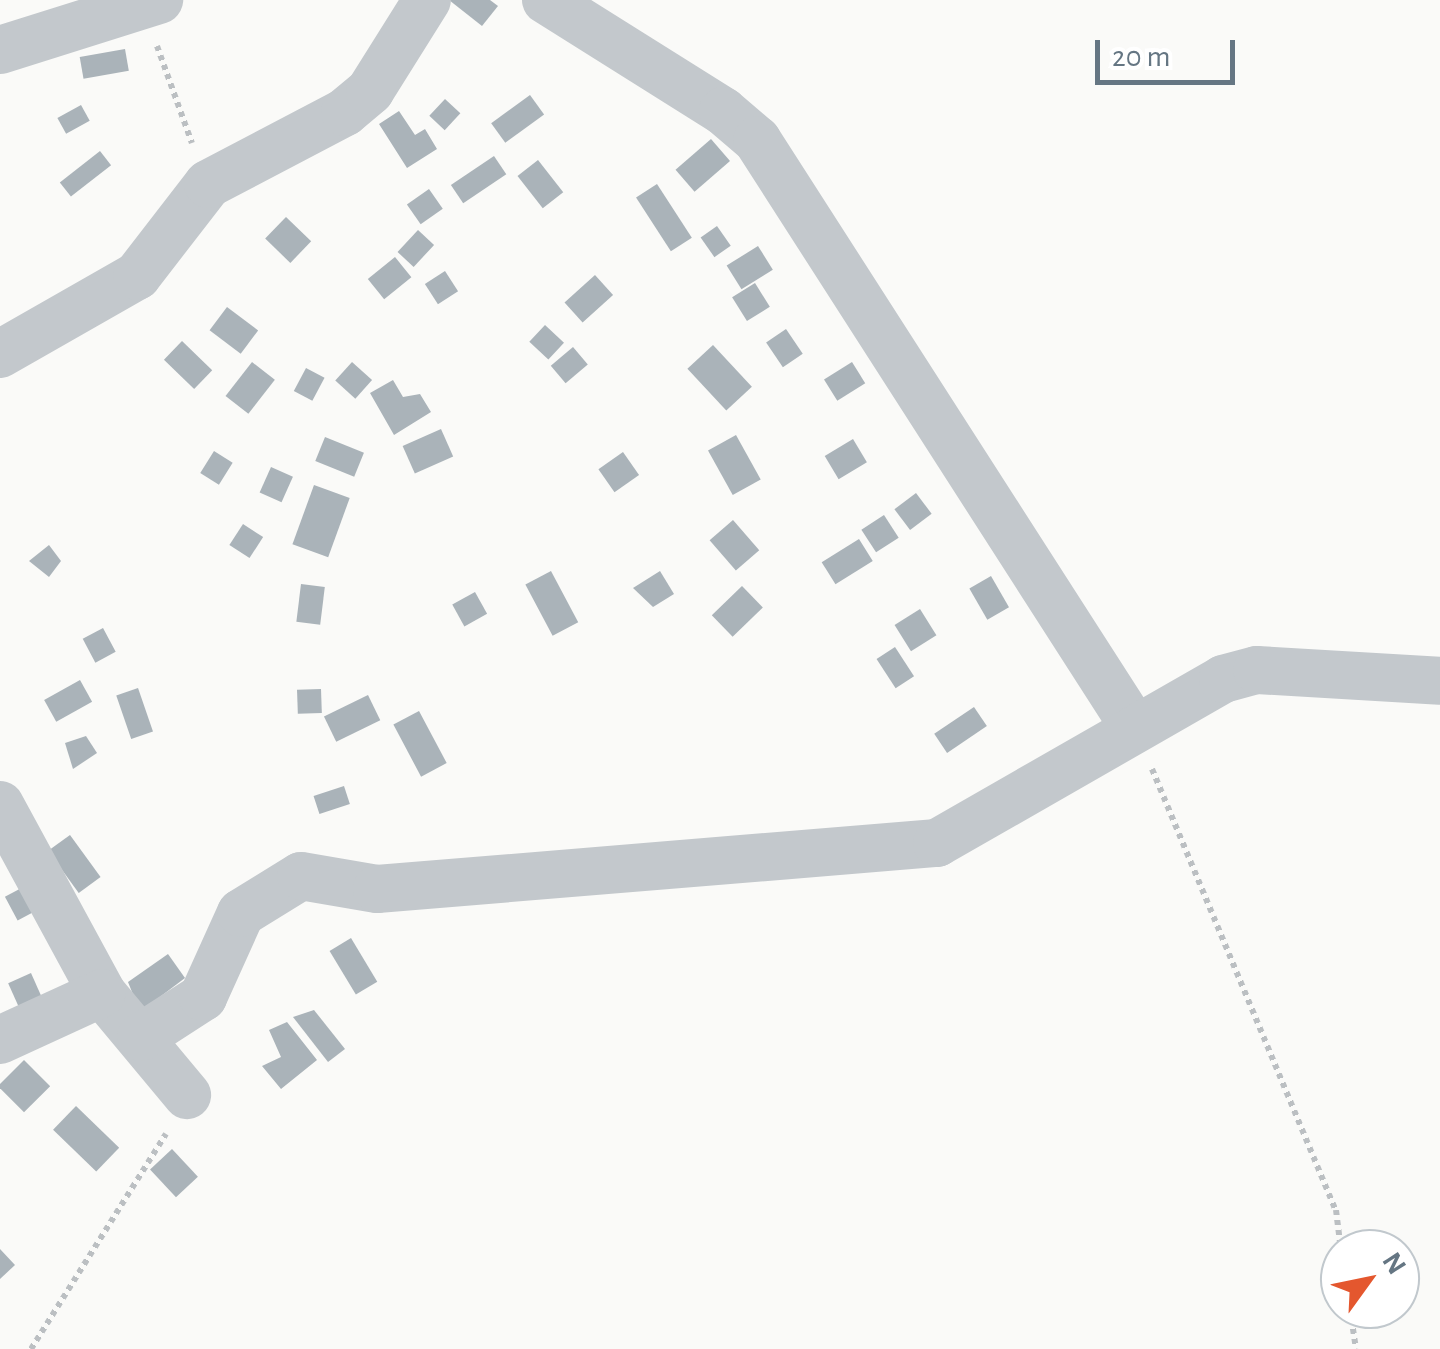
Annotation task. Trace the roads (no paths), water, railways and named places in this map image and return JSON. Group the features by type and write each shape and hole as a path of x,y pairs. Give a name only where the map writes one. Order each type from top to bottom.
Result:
{"street":[{"path":"0,354 137,276 208,184 345,112 370,90 428,0"},
{"path":"546,0 724,111 757,140 1134,727"},
{"path":"0,50 151,4"},
{"path":"141,1038 203,997 241,912 301,876 377,889 937,843 1223,679 1257,670 1440,682"},
{"path":"0,805 102,992 187,1095"},
{"path":"0,1040 102,992"}]}
